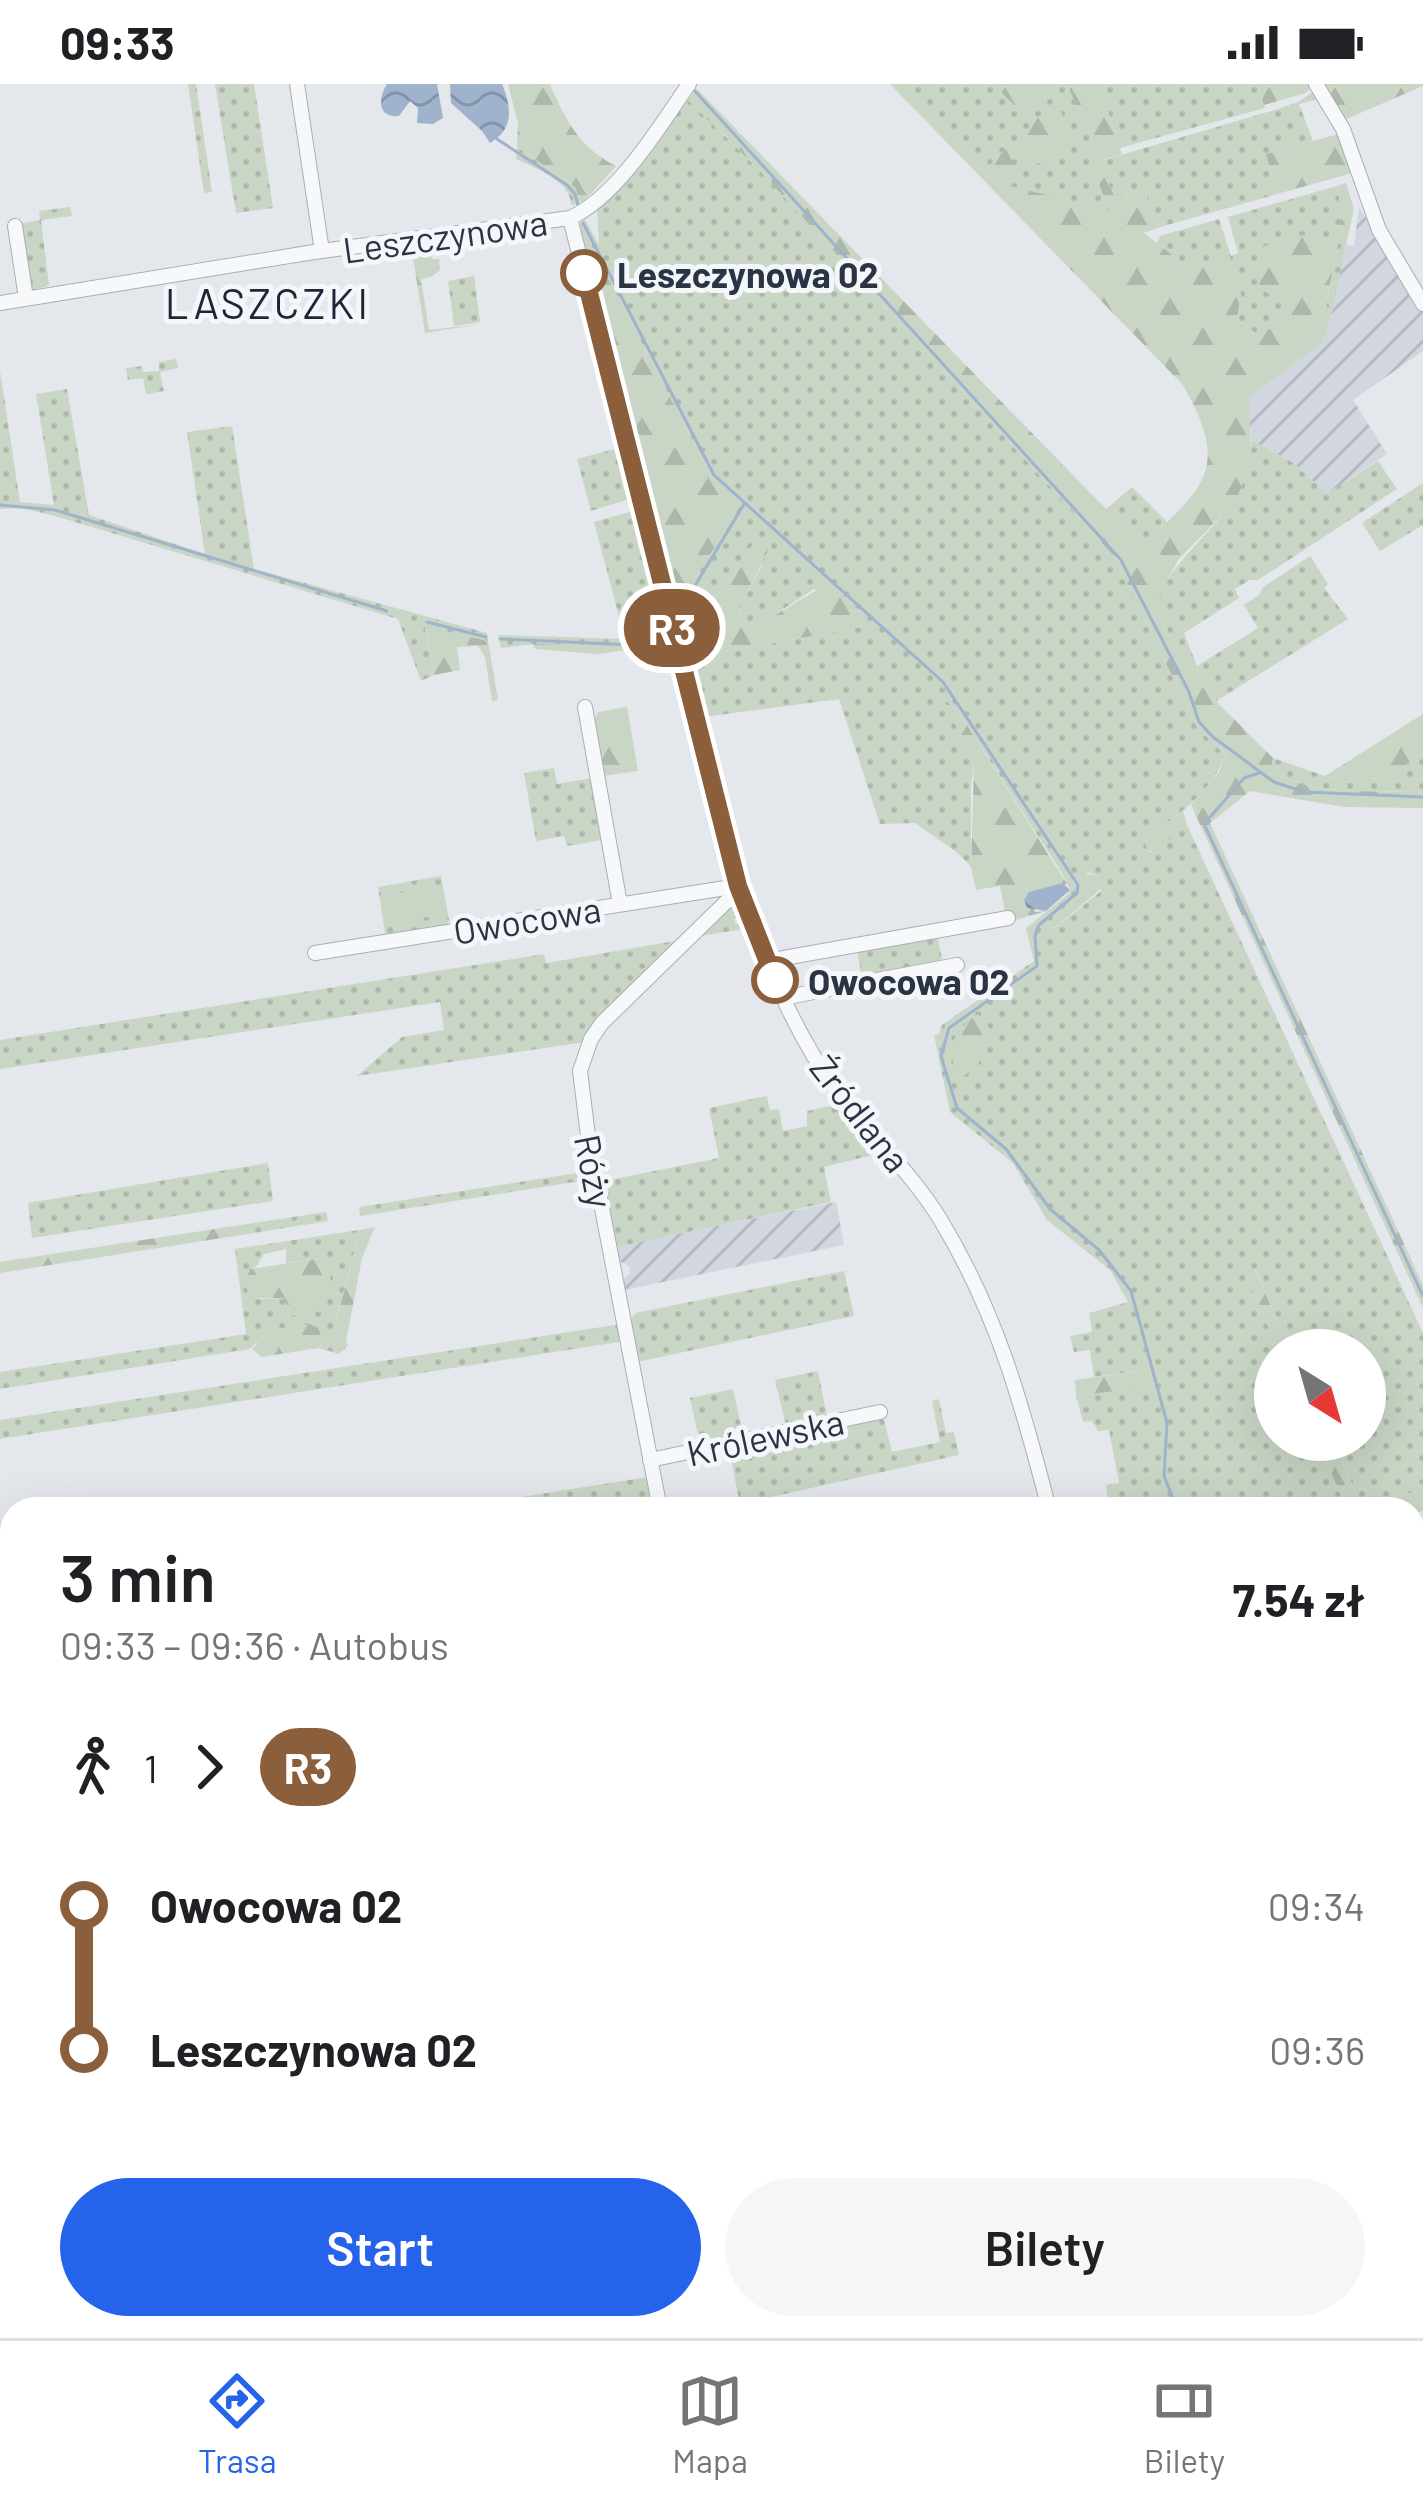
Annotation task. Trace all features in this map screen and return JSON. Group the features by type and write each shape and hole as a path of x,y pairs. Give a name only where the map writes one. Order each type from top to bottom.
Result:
{"street":[{"path":"297,84 322,251"},
{"path":"1316,84 1340,121 1379,230 1420,294"},
{"name":"Leszczynowa","path":"0,303 322,251 570,218 611,186 685,89"},
{"name":"Źródlana","path":"570,218 740,890 782,998 836,1090 924,1194 972,1277 1010,1363 1045,1497"},
{"path":"15,226 26,298"},
{"path":"585,707 620,904"},
{"name":"Owocowa","path":"315,953 620,904 740,890"},
{"name":"Róży","path":"658,1497 588,1136 580,1071 591,1039 627,996 740,890"},
{"path":"767,961 1008,919"},
{"path":"782,998 957,964"},
{"name":"Królewska","path":"650,1460 880,1412"}],"shaded area":[{"path":"1359,207 1423,313 1423,351 1353,400 1387,454 1327,494 1295,464 1251,440 1248,397 1322,343 1346,245 1354,246"},
{"path":"836,1202 844,1245 624,1290 620,1283 630,1273 629,1266 616,1259 614,1247"}],"green space":[{"path":"188,84 196,84 212,192 204,193"},
{"path":"215,84 254,84 273,208 236,213"},
{"path":"508,84 550,84 575,132 616,166 585,200 580,202 575,187 517,147 518,124"},
{"path":"890,84 914,84 908,91 984,171 1006,149 1014,165 1010,186 1109,210 1093,169 1101,165 1115,198 1145,189 1157,228 1144,233 1189,268 1230,256 1241,293 1237,318 1260,337 1293,308 1259,288 1264,246 1307,234 1338,243 1342,213 1337,186 1346,183 1354,209 1346,245 1338,244 1326,304 1331,318 1322,343 1249,397 1251,463 1235,502 1178,560 1154,606 1189,670 1196,667 1216,701 1273,758 1270,771 1325,789 1423,792 1423,808 1344,807 1250,791 1210,823 1423,1285 1423,1308 1191,805 1219,772 1225,755 1197,727 1113,555 761,172 688,100 697,89 1142,546 1181,508 1204,475 1206,437 1182,384"},
{"path":"914,84 1003,84 999,89 1026,117 1059,84 1072,84 1069,87 1100,161 1275,110 1317,89 1323,97 1299,104 1313,141 1266,154 1277,194 1157,228 1145,189 1115,198 1093,169 1110,211 1009,186 1006,149 984,171 907,90"},
{"path":"1003,84 1059,84 1026,117 998,89"},
{"path":"1099,84 1269,84 1259,90 1265,108 1120,148"},
{"path":"1099,84 1122,154 1100,161 1068,86"},
{"path":"1269,84 1313,84 1306,93 1264,105 1259,90"},
{"path":"1321,84 1423,84 1423,86 1344,120"},
{"path":"688,100 761,172 1113,555 1197,727 1225,755 1202,792 1145,840 1150,853 1187,825 1423,1333 1423,1489 1396,1497 1358,1497 1342,1461 1386,1461 1386,1329 1282,1329 1255,1269 1246,1275 1269,1329 1254,1329 1254,1461 1326,1461 1342,1497 1108,1497 1106,1485 1119,1483 1109,1430 1098,1431 1092,1421 1083,1422 1076,1396 1153,1385 1147,1370 1094,1377 1090,1350 1074,1352 1070,1336 1092,1332 1089,1313 1128,1302 1110,1270 1047,1220 1013,1163 950,1112 934,1035 1034,961 1026,928 1070,890 951,700 946,704 974,765 971,867 915,823 880,824 839,699 703,717 675,611 739,506 713,480 580,224 585,219 599,245 597,208","holes":["754,543 761,567 740,606 739,618 745,625 765,621 814,589 872,625 712,654 697,604 710,605","1088,872 1100,877 1101,891 1045,936 1041,929 1088,889 1078,877"]},
{"path":"1055,100 1073,145 1034,164 1012,144"},
{"path":"1342,133 1352,169 1349,174 1277,194 1266,154"},
{"path":"517,147 575,187 580,202 572,206 559,182 516,159"},
{"path":"1337,186 1342,213 1339,243 1346,245 1331,318 1326,304 1338,244 1294,308 1260,337 1237,318 1241,293 1189,268 1157,243 1160,236 1219,219 1231,256 1238,253 1228,217"},
{"path":"70,207 72,216 41,220 49,285 29,292 19,224 40,220 39,211"},
{"path":"580,224 713,480 740,506 675,611 576,227"},
{"path":"430,242 432,259 439,259 440,270 421,279 429,330 481,324 425,333 411,245"},
{"path":"474,276 480,322 454,326 448,281"},
{"path":"176,359 178,368 160,372 164,391 146,394 143,378 128,380 126,368 159,371 159,362"},
{"path":"0,371 20,502 54,505 36,394 67,389 89,515 205,554 187,432 232,426 254,569 487,633 488,641 425,628 434,675 421,681 398,619 55,516 21,508 0,509"},
{"path":"1251,440 1295,464 1327,494 1378,461 1397,489 1258,580 1235,589 1239,598 1184,633 1197,666 1258,628 1244,605 1310,556 1328,584 1324,588 1348,619 1216,701 1196,667 1189,670 1154,606 1166,582 1240,488 1249,466"},
{"path":"622,447 633,498 591,511 577,459"},
{"path":"1423,483 1423,525 1380,551 1362,523"},
{"path":"1132,487 1167,522 1141,547 1105,510"},
{"path":"638,512 672,650 533,644 501,648 498,635 625,639 594,522"},
{"path":"754,543 768,545 767,553 740,606 739,618 745,625 765,621 827,584 873,625 712,654 684,629 690,610 697,603 710,605"},
{"path":"425,627 488,641 498,700 492,701 485,657 478,646 457,647 460,670 434,675"},
{"path":"533,644 627,646 628,650 598,654 535,649"},
{"path":"951,700 1067,884 1029,892 1035,912 1046,911 1016,920 1015,914 1006,916 1000,886 976,890 971,867 974,765 945,703"},
{"path":"627,707 638,771 603,776 594,720 598,712"},
{"path":"1423,714 1423,754 1384,779 1325,776"},
{"path":"1423,754 1423,792 1324,789 1269,771 1273,758 1325,776 1384,779"},
{"path":"554,768 557,784 592,778 602,840 567,846 564,836 536,841 524,773"},
{"path":"1183,811 1187,825 1155,851 1147,851 1145,840"},
{"path":"1082,872 1100,877 1103,887 1044,937 1041,929 1088,889 1078,877"},
{"path":"441,876 447,927 386,939 378,887"},
{"path":"440,885 445,914 389,924 384,896"},
{"path":"736,903 742,914 734,919 744,929 695,937 726,906"},
{"path":"937,934 943,964 862,978 857,949"},
{"path":"681,940 610,1004 585,1042 357,1076 402,1037 444,1030 440,1002 0,1069 0,1040 544,954 546,963"},
{"path":"978,1014 992,1031 990,1039 977,1065 958,1079 953,1042"},
{"path":"767,1096 770,1110 779,1109 783,1131 807,1126 807,1111 840,1104 885,1152 824,1167 831,1202 611,1248 599,1182 719,1158 709,1108"},
{"path":"268,1163 273,1201 32,1238 28,1203"},
{"path":"590,1171 593,1179 360,1216 359,1207"},
{"path":"326,1212 328,1221 247,1234 247,1224"},
{"path":"247,1224 247,1234 0,1273 0,1262"},
{"path":"375,1227 362,1258 348,1346 338,1354 331,1341 360,1230"},
{"path":"360,1230 336,1320 333,1352 318,1348 324,1342 256,1343 249,1349 0,1389 0,1372 246,1334 235,1249","holes":["286,1249 286,1263 323,1258 283,1298 257,1299 250,1269 264,1254"]},
{"path":"323,1258 331,1275 326,1310 293,1316 283,1298 250,1298 245,1284 250,1269"},
{"path":"1254,1268 1282,1329 1269,1329 1246,1275"},
{"path":"844,1271 854,1316 637,1362 630,1321 635,1313"},
{"path":"310,1324 318,1328 324,1342 318,1348 262,1357 252,1349 271,1330"},
{"path":"621,1324 625,1341 0,1439 0,1420"},
{"path":"1148,1370 1154,1386 1076,1396 1075,1380"},
{"path":"818,1371 827,1417 786,1426 775,1380"},
{"path":"733,1389 743,1435 700,1444 690,1398"},
{"path":"939,1399 946,1433 954,1432 959,1455 771,1497 739,1497 729,1450 872,1419 884,1420 892,1452 940,1442 932,1401"},
{"path":"1326,1461 1342,1461 1358,1497 1342,1497"},
{"path":"649,1477 653,1496 646,1497 521,1497"},
{"path":"1423,1489 1423,1497 1396,1497"}],"water":[{"path":"387,84 437,84 443,118 433,124 417,123 418,108 410,101 399,116 387,114 381,101"},
{"path":"450,84 502,84 509,117 498,137 490,143 451,103"},
{"path":"1063,883 1070,890 1046,911 1027,908 1024,900 1029,892"}],"waterway":[{"path":"694,90 1121,560 1189,692 1199,722 1213,737 1274,782 1305,792 1423,797"},
{"path":"497,139 567,185 578,205"},
{"path":"583,223 714,475 943,682 1078,885 1077,893 1039,925 1037,966 949,1028 941,1056 957,1108 1006,1149 1050,1209 1099,1250 1131,1291 1167,1423 1164,1476 1172,1497"},
{"path":"678,614 744,504"},
{"path":"0,505 55,510 387,611"},
{"path":"427,622 486,637"},
{"path":"500,639 655,646 664,639"},
{"path":"1259,773 1244,778 1204,824 1423,1296"}],"bus line":[{"name":"R3","path":"584,273 738,886 775,980"}],"place":[{"name":"Leszczynowa 02","path":"584,273"},
{"name":"Owocowa 02","path":"775,980"}],"district":[{"name":"LASZCZKI","path":"268,302"}]}
